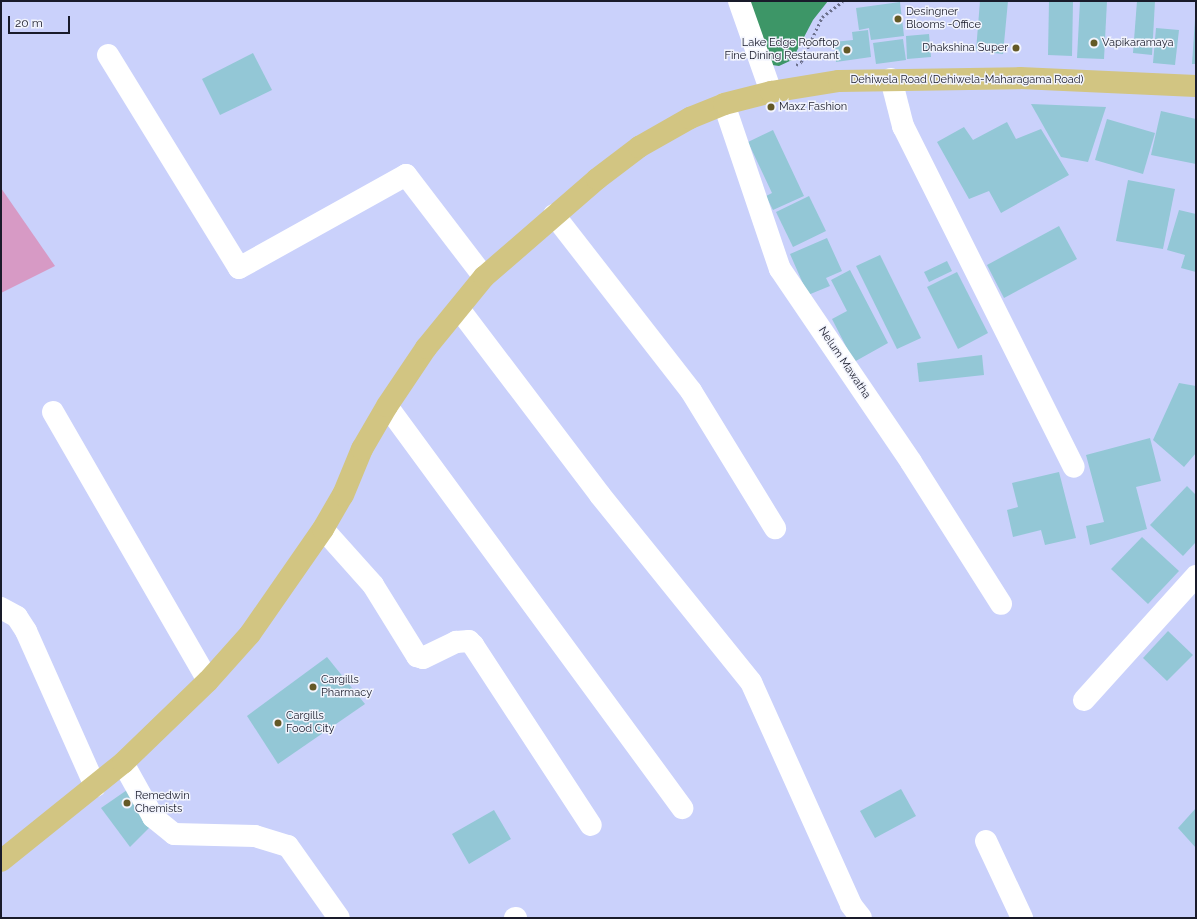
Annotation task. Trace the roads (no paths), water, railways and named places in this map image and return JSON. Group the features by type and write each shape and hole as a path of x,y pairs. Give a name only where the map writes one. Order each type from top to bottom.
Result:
{"main road":[{"name":"Dehiwela Road (Dehiwela-Maharagama Road)","path":"1,861 124,764 208,681 250,634 323,529 343,495 362,449 387,406 426,348 459,310 484,277 554,215 639,147 690,118 769,87 839,81 891,79 1020,78 1196,86"}],"street":[{"path":"739,1 769,87"},
{"path":"108,55 239,268 406,175 484,277"},
{"path":"891,79 902,126 1074,467"},
{"name":"Nelum Mawatha","path":"724,104 780,269 911,462 1001,604"},
{"path":"554,215 691,391 775,528"},
{"path":"459,310 600,494 751,682 851,905 861,918"},
{"path":"387,406 682,808"},
{"path":"53,412 208,681"},
{"path":"323,529 373,585 417,656 423,658 456,642 469,641 473,645 591,825"},
{"path":"1084,700 1196,576"},
{"path":"1,608 17,617 26,631 95,786"},
{"path":"124,764 153,817 174,834 255,836 288,846 339,918"},
{"path":"986,841 1022,918"}],"place":[{"name":"Desingner Blooms -Office","path":"898,19"},
{"name":"Vapikaramaya","path":"1094,43"},
{"name":"Dhakshina Super","path":"1016,48"},
{"name":"Lake Edge Rooftop Fine Dining Restaurant","path":"847,50"},
{"name":"Maxz Fashion","path":"771,107"},
{"name":"Cargills Pharmacy","path":"313,687"},
{"name":"Cargills Food City","path":"278,723"},
{"name":"Remedwin Chemists","path":"127,803"}]}
